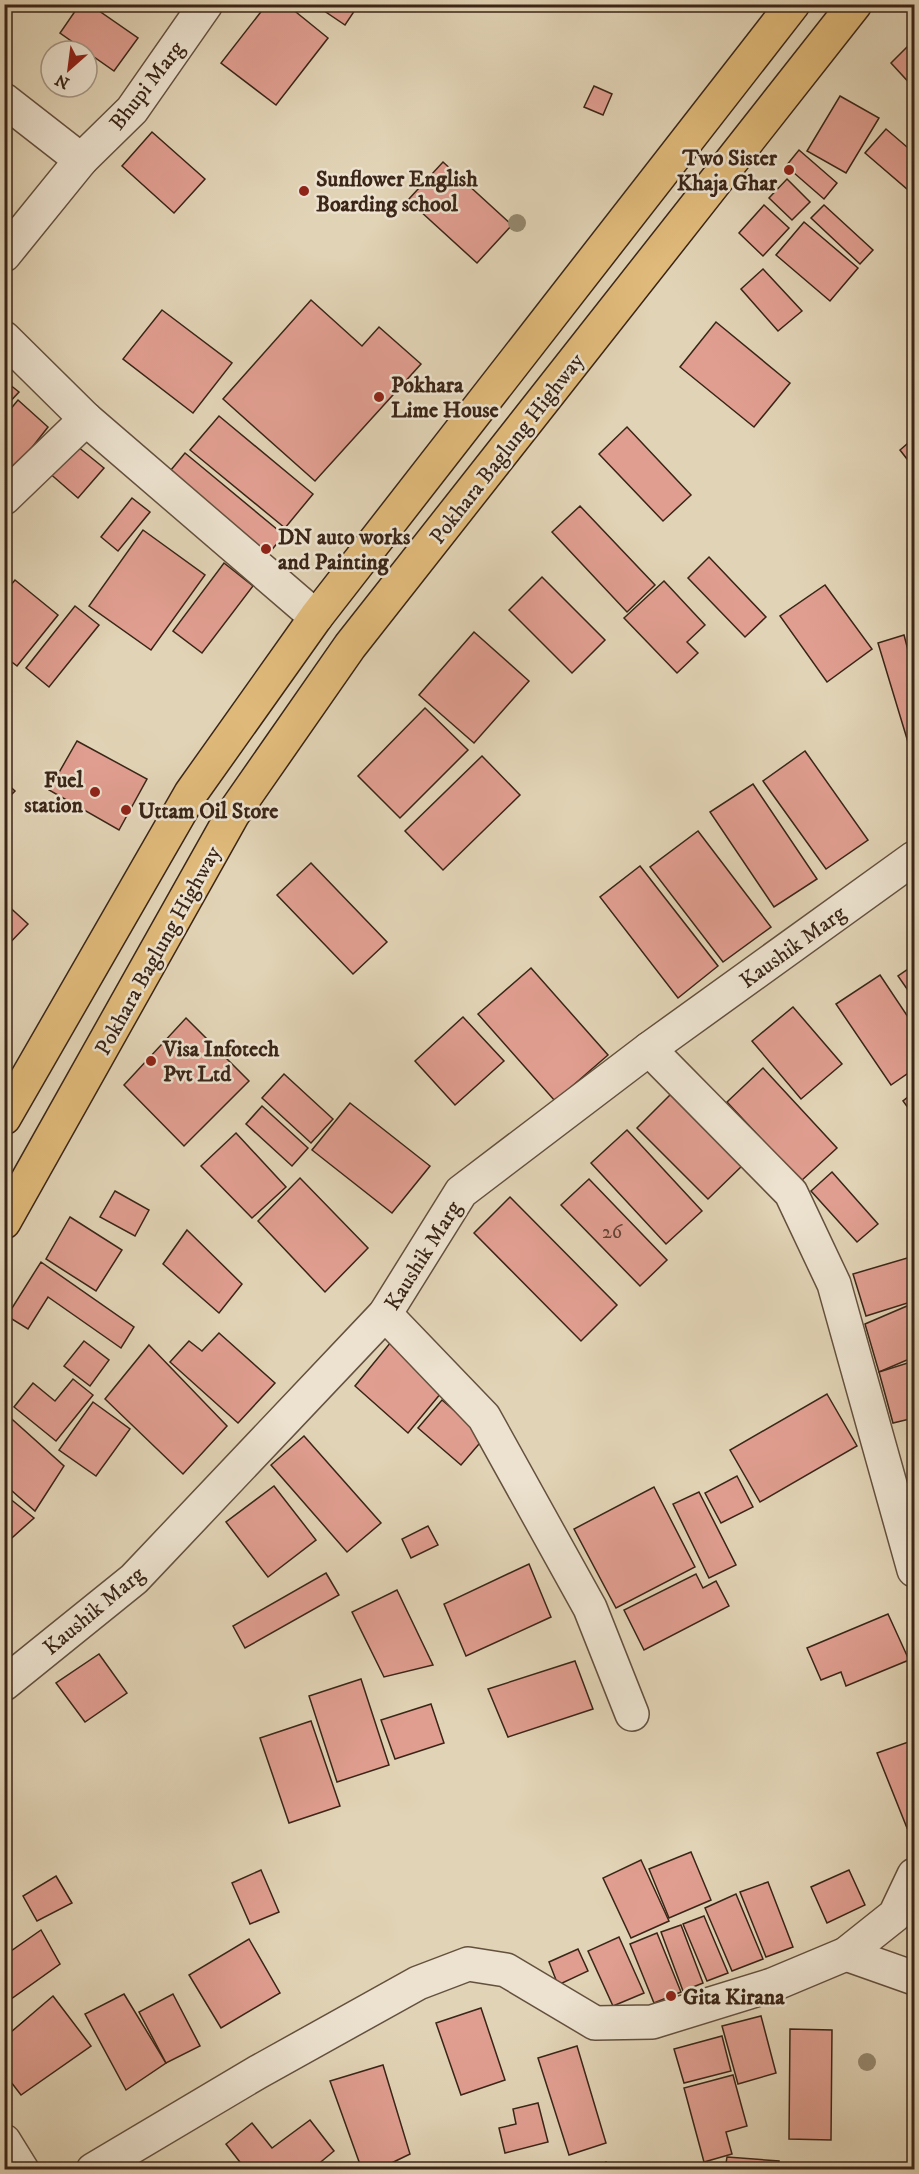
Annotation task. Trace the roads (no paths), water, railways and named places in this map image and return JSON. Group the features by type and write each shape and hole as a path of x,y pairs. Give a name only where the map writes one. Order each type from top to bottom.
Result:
{"highway":[{"name":"Pokhara Baglung Highway","path":"4,1118 191,793 316,617 793,4"},
{"name":"Pokhara Baglung Highway","path":"4,1222 233,814 350,646 855,4"}],"street":[{"name":"Bhupi Marg","path":"4,255 81,160 132,110 206,4"},
{"path":"4,100 81,160"},
{"path":"4,338 86,419 316,617"},
{"path":"4,498 86,419"},
{"name":"Kaushik Marg","path":"4,1684 134,1579 385,1314 461,1192 649,1049 915,858"},
{"path":"649,1049 791,1193 834,1284 915,1570"},
{"path":"385,1314 484,1417 590,1608 632,1714"},
{"path":"93,2169 258,2072 418,1983 468,1964 506,1970 595,2024 652,2022 772,1985 846,1954 895,1915 915,1875"},
{"path":"846,1954 915,1978"},
{"path":"4,2141 22,2169"}],"place":[{"name":"Two Sister Khaja Ghar","path":"789,170"},
{"name":"Sunflower English Boarding school","path":"304,191"},
{"name":"Pokhara Lime House","path":"379,397"},
{"name":"DN auto works and Painting","path":"266,549"},
{"name":"Fuel station","path":"95,792"},
{"name":"Uttam Oil Store","path":"126,810"},
{"name":"Visa Infotech Pvt Ltd","path":"151,1061"},
{"name":"Gita Kirana","path":"671,1996"}]}
